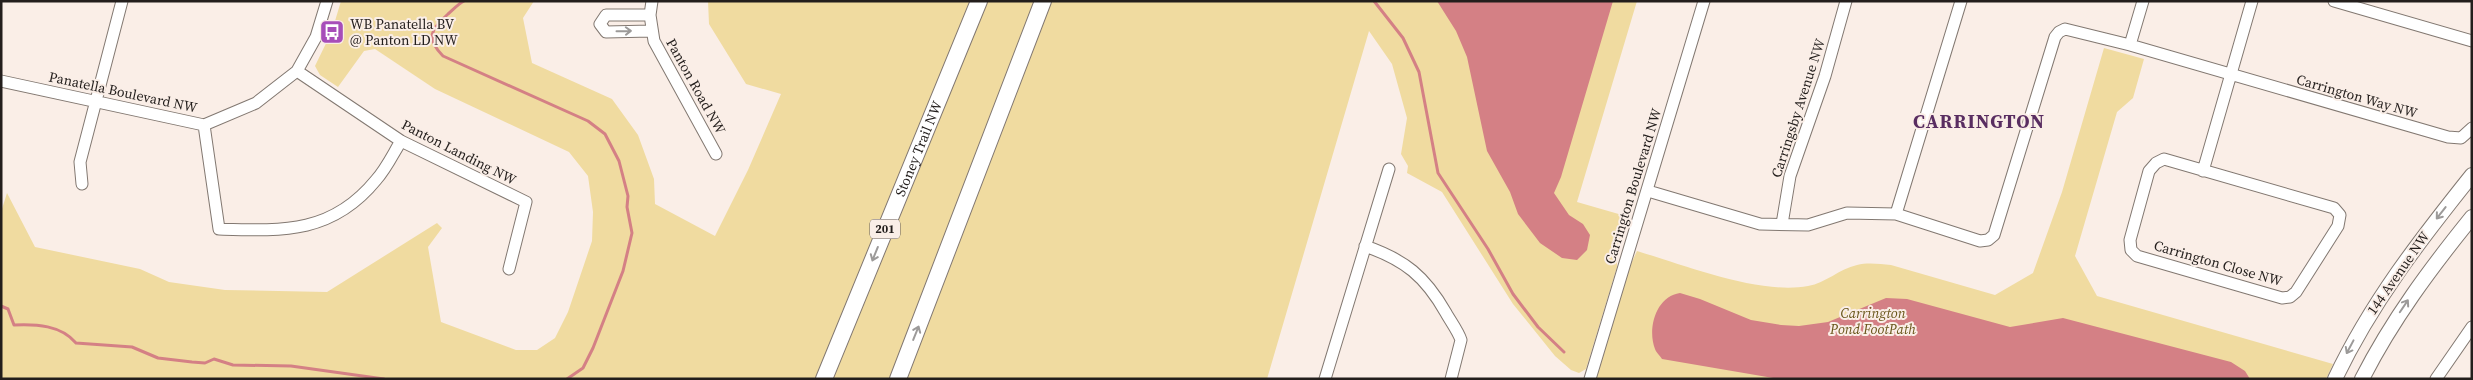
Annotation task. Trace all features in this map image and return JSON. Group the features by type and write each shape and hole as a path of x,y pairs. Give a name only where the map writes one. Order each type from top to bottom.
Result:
{"highway":[{"path":"946,80 967,1"},
{"name":"Stoney Trail NW","path":"824,379 979,1"},
{"path":"898,379 1043,1"},
{"path":"948,249 979,192 1055,1"}],"main road":[{"name":"144 Avenue NW","path":"2335,379 2353,342 2389,282 2472,175"},
{"name":"144 Avenue NW","path":"2362,379 2384,337 2418,284 2472,217"}],"street":[{"path":"82,184 80,162 94,101 122,1"},
{"name":"Panatella Boulevard NW","path":"1,81 204,125 256,103 298,71 316,37 328,1"},
{"name":"Panton Road NW","path":"652,1 650,15 651,31 656,47 716,154"},
{"name":"Carrington Boulevard NW","path":"1590,379 1704,1"},
{"name":"Carringsby Avenue NW","path":"1782,224 1790,176 1825,76 1846,1"},
{"path":"1648,191 1760,224 1808,224 1847,213 1896,214 1961,1"},
{"path":"2130,45 2143,1"},
{"path":"2203,171 2252,1"},
{"path":"2334,1 2472,41"},
{"path":"650,15 606,15 600,24 606,32 651,31"},
{"name":"Carrington Way NW","path":"1896,214 1980,241 1988,240 1994,235 2059,32 2065,29 2130,45 2231,76 2448,137 2461,138 2472,128"},
{"name":"Panton Landing NW","path":"298,71 401,141 526,202 509,269"},
{"path":"204,125 219,229 265,230 306,227 343,212 376,180 401,141"},
{"name":"Carrington Close NW","path":"2164,159 2203,171 2334,208 2340,215 2338,226 2296,292 2290,297 2282,298 2137,256 2131,250 2130,240 2149,171 2156,163 2164,159"},
{"path":"1325,379 1390,169"},
{"path":"1365,246 1392,256 1419,274 1437,297 1461,340 1451,379"},
{"path":"2436,379 2472,327"}],"green space":[{"path":"341,1 534,1 523,18 532,63 612,99 638,135 654,179 655,204 715,236 748,170 781,94 746,84 709,24 708,1 1637,1 1577,202 1629,217 1617,258 1617,267 1586,369 1579,373 1571,370 1555,356 1513,304 1442,192 1407,173 1408,166 1401,154 1407,118 1392,64 1369,31 1267,379 1,379 1,212 7,193 35,247 140,269 169,282 225,290 327,292 437,223 442,228 428,247 441,322 516,350 537,350 555,338 568,312 592,241 593,212 588,176 569,152 435,89 375,49 364,51 338,87 320,75 315,66 332,31"},
{"name":"Carrington Pond FootPath","path":"2104,48 2144,59 2133,98 2117,112 2075,256 2097,296 2333,364 2326,379 1595,379 1628,270 1637,251 1699,271 1745,283 1789,288 1808,286 1821,282 1850,267 1861,264 1874,264 1891,265 1995,295 2033,273 2062,192"}],"shaded area":[{"path":"1437,1 1613,1 1561,177 1554,193 1569,215 1583,224 1590,235 1587,250 1577,260 1562,258 1540,243 1518,214 1510,192 1487,151 1467,57 1456,31"},
{"path":"1680,293 1700,299 1751,320 1781,325 1799,326 1828,322 1886,298 1907,299 2010,327 2063,318 2231,362 2245,371 2250,379 1779,379 1662,359 1653,341 1652,332 1655,315 1665,300 1672,295"}],"waterway":[{"path":"464,1 442,19 434,29 432,39 437,50 443,56 588,121 605,134 619,161 628,196 627,207 632,233 623,271 593,348 583,368 567,379"},
{"path":"1374,1 1403,38 1419,72 1438,173 1488,249 1513,294 1538,327 1564,352"},
{"path":"1,306 8,309 14,325 31,325 56,329 63,332 76,343 132,347 158,358 192,362 205,363 214,359 233,365 291,366 384,379"}],"place":[{"name":"WB Panatella BV @ Panton LD NW","path":"332,32"}],"district":[{"name":"CARRINGTON","path":"1979,121"}]}
